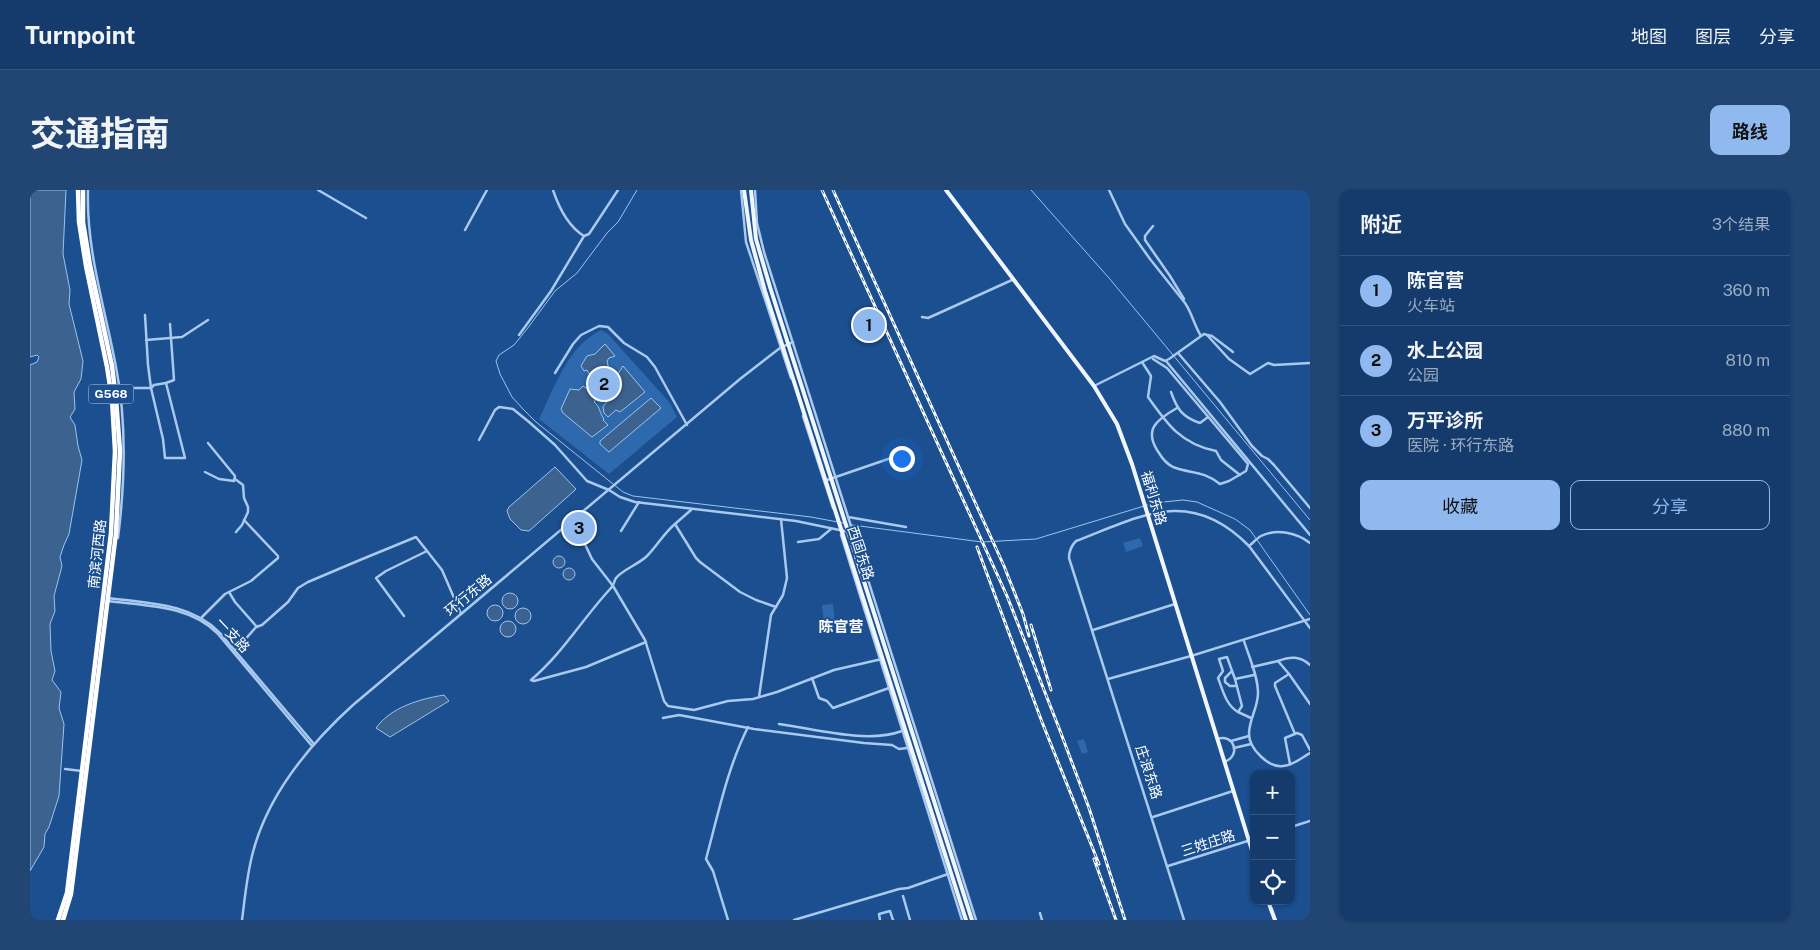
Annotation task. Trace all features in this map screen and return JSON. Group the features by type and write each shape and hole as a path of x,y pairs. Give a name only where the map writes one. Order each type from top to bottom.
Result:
{"highway":[{"name":"南滨河西路","path":"78,190 79,222 86,266 107,367 116,398"},
{"name":"南滨河西路","path":"58,920 67,892 105,599 116,533 120,460 112,366 90,265 83,222 83,190"},
{"name":"南滨河西路","path":"63,920 71,894 105,599"}],"main road":[{"name":"西固东路","path":"742,190 750,240 815,436 837,516 845,530 972,920"},
{"name":"西固东路","path":"751,190 756,239 786,345"},
{"name":"福利东路","path":"946,190 1012,280 1094,386 1117,424 1132,464 1250,846"},
{"name":"西固东路","path":"815,436 834,478 846,517 845,530 882,659 966,920"},
{"path":"1269,905 1275,920"}],"street":[{"path":"88,190 87,214 89,233 117,369 116,398 123,430 122,503 118,538"},
{"path":"318,190 366,218"},
{"path":"465,230 487,190"},
{"path":"553,190 564,216 584,236"},
{"path":"519,334 551,291 584,236 589,234 618,190"},
{"path":"755,190 760,240 786,345 837,516 906,527"},
{"path":"1109,190 1125,224 1190,310 1195,327 1202,336"},
{"path":"1153,226 1145,236 1145,240 1175,284 1185,303"},
{"path":"922,317 928,318 1012,280"},
{"path":"100,314 102,303"},
{"path":"145,315 151,388 163,439 165,458 185,458 166,384"},
{"path":"146,340 182,337 208,320"},
{"path":"116,398 132,388 151,388 154,385 166,384 174,380 170,324"},
{"path":"555,373 573,344 581,335 599,326 608,327 624,343 647,357 655,367 687,425"},
{"path":"1166,361 1204,334 1212,336 1233,352"},
{"path":"1207,335 1230,359 1250,374 1268,363 1285,365 1310,363"},
{"path":"786,345 834,478"},
{"name":"环行东路","path":"242,920 251,862 259,833 281,791 313,745 353,705 687,425 786,345"},
{"path":"1177,354 1220,402 1252,446 1274,465 1310,508"},
{"path":"1094,386 1154,356 1166,361 1310,535"},
{"path":"1153,359 1167,368 1248,464 1246,472 1220,484 1208,475 1172,466 1162,457 1150,438 1151,433 1162,417 1177,408"},
{"path":"1142,362 1151,376 1148,397 1172,429 1186,440 1204,449 1216,451 1221,460 1240,475"},
{"path":"1171,392 1177,408 1184,417 1200,423 1208,417"},
{"path":"479,440 495,410 500,407 513,409 555,445 587,481 610,490 620,497 639,502 845,530 976,920"},
{"path":"208,443 235,476 235,479 243,485 244,498 248,507 244,520 236,532"},
{"path":"826,480 894,457"},
{"path":"205,472 219,479 234,481 235,479"},
{"path":"621,531 639,502"},
{"path":"646,642 586,666 534,681 531,680 546,668 562,649 604,594 613,586 616,577 641,562 667,530 691,510"},
{"path":"1147,512 1183,511 1199,514 1221,524 1241,538 1308,620 1310,628"},
{"name":"庄浪东路","path":"1147,512 1076,541 1069,552 1184,920"},
{"path":"202,617 216,602 229,592 251,581 278,558 274,551 244,520"},
{"path":"759,697 771,615 785,590 787,578 781,520"},
{"path":"574,521 592,559 613,586 646,642 664,702 668,706 694,710 728,701 753,699 834,670 882,659 889,688 904,731 879,737 779,724"},
{"path":"675,524 700,562 740,592 776,607"},
{"path":"798,542 819,539 832,529"},
{"path":"1249,546 1260,538 1272,533 1283,532 1302,536 1310,543"},
{"path":"235,651 257,627 262,625 288,602 298,588 308,582 416,537 442,570 461,614"},
{"path":"404,616 376,578 386,571 428,551"},
{"path":"229,592 235,602 257,627"},
{"name":"一支路","path":"105,599 180,608 202,617 216,628 313,745"},
{"name":"一支路","path":"105,599 180,611 200,619 218,634 313,745"},
{"path":"1093,630 1175,603"},
{"path":"1108,679 1192,656 1308,620"},
{"path":"1244,640 1258,692 1257,706 1251,718 1249,736 1251,744 1261,756 1274,765 1282,766 1295,763 1310,751 1302,735 1295,734 1285,738 1290,764"},
{"path":"1252,667 1294,656 1310,665"},
{"path":"1238,712 1242,706 1235,686 1235,679 1227,657 1219,659 1223,671 1218,678 1227,703 1238,712 1251,718"},
{"path":"1278,661 1310,704"},
{"path":"1225,682 1225,678 1232,671"},
{"path":"1288,674 1275,683 1275,686 1295,734"},
{"path":"1235,679 1254,675"},
{"path":"812,678 819,698 828,701 833,708 889,688"},
{"path":"1220,683 1225,682 1230,686 1235,686"},
{"path":"662,718 679,715 748,728 892,745 899,749 910,747"},
{"path":"728,920 713,871 706,859 732,765 748,728"},
{"path":"1231,742 1249,736"},
{"path":"1217,739 1225,738 1231,742 1234,748 1231,758 1224,762"},
{"path":"1234,748 1251,744"},
{"path":"65,769 82,771"},
{"path":"1153,817 1233,791"},
{"path":"1295,826 1310,821"},
{"name":"三姓庄路","path":"1168,866 1248,841"},
{"path":"794,920 908,888 950,874 962,920"},
{"path":"903,896 910,920"},
{"path":"880,920 878,914 890,911 893,920"},
{"path":"1040,913 1042,920"}],"shaded area":[{"path":"30,190 66,190 63,254 70,290 69,304 83,361 81,379 74,392 75,409 70,417 75,425 82,460 69,534 60,557 62,566 54,596 55,611 50,624 51,651 55,671 52,680 61,692 59,708 64,724 59,796 45,834 44,847 30,871 30,365 37,362 39,357 37,355 30,357"},
{"path":"601,330 608,334 670,403 677,417 609,474 539,419 563,369 571,357 589,337"},
{"path":"605,344 615,356 607,361 609,370 618,374 623,366 645,392 620,412 616,410 608,417 604,413 603,407 611,396 603,390 600,394 593,392 592,387 586,383 591,377 587,370 584,371 581,366 587,356 595,354"},
{"path":"583,386 595,396 594,402 599,408 603,420 608,425 592,437 563,413 561,409 570,389 579,390"},
{"path":"651,398 661,408 609,452 600,444 600,441"},
{"path":"555,467 576,489 529,531 521,530 510,519 507,511 509,507"},
{"path":"1140,538 1143,546 1126,552 1123,543"},
{"path":"557,556 561,556 565,562 561,568 557,568 553,564 553,560"},
{"path":"567,568 571,568 575,574 571,580 567,580 563,576 563,572"},
{"path":"510,593 516,595 518,601 516,607 510,609 504,607 502,601 504,595"},
{"path":"833,604 835,622 824,624 822,605"},
{"path":"495,605 501,607 503,613 501,619 495,621 489,619 487,613 489,607"},
{"path":"523,608 529,610 531,616 529,622 523,624 517,622 515,616 517,610"},
{"path":"508,621 514,623 516,629 514,635 508,637 502,635 500,629 502,623"},
{"path":"444,695 449,701 390,737 376,728 398,709 425,699"},
{"path":"1084,739 1088,752 1082,754 1077,741"}],"waterway":[{"path":"637,190 618,222 607,233 577,273 555,291 514,345 499,355 496,361 500,374 512,397 536,422 623,492 633,496 811,517 843,523"},
{"path":"1031,190 1109,278 1310,520"},
{"path":"852,525 982,542 1036,539 1154,503 1183,500 1197,502 1235,519 1250,530 1310,615"}],"railway":[{"path":"822,190 1007,596 1089,808 1125,920"},
{"path":"833,190 1004,566 1023,614 1029,636"},
{"path":"977,547 1042,722 1099,864"},
{"path":"1031,625 1051,690"},
{"path":"1094,859 1116,920"}],"place":[{"name":"陈官营","path":"869,325"},
{"name":"水上公园","path":"604,384"},
{"name":"万平诊所","path":"579,528"}],"district":[{"name":"陈官营","path":"841,627"}]}
